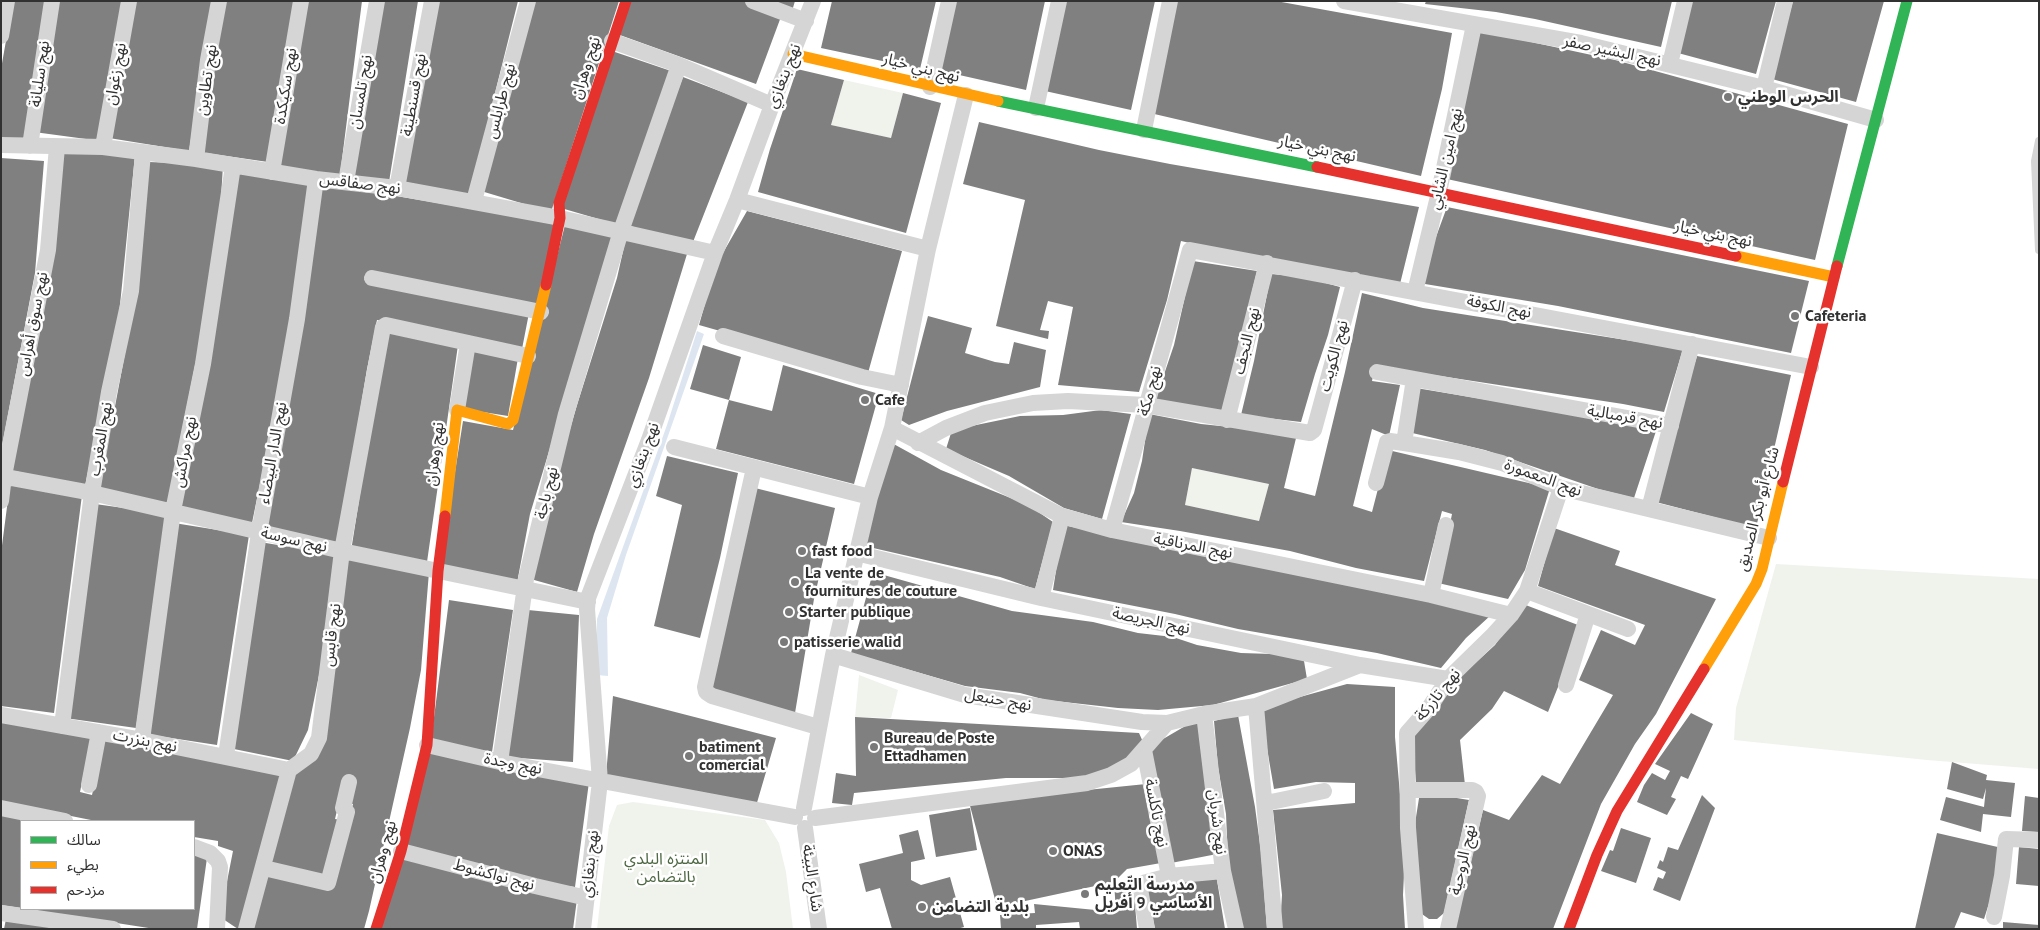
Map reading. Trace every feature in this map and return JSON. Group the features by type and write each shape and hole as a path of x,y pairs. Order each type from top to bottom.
{"street":[{"path":"1,36 7,1"},
{"name":"نهج سليانة","path":"30,146 52,1"},
{"name":"نهج زغوان","path":"103,148 129,1"},
{"name":"نهج تطاوين","path":"196,159 208,60 219,1"},
{"name":"نهج سكيكدة","path":"272,172 301,1"},
{"name":"نهج تلمسان","path":"346,182 377,1"},
{"name":"نهج قسنطينة","path":"397,188 432,1"},
{"name":"نهج طرابلس","path":"474,201 528,1"},
{"name":"نهج وهران","path":"376,929 401,851 427,745 438,571 457,410 508,424 511,423 541,312 560,218 559,203 626,1"},
{"path":"754,1 806,21"},
{"name":"نهج بنغازي","path":"583,929 600,781 588,602 650,440 715,253 738,200 772,105 813,1"},
{"path":"930,87 949,1"},
{"path":"1036,108 1059,1"},
{"path":"1144,130 1170,1"},
{"name":"نهج البشير صفر","path":"1344,1 1581,43 1764,88 1876,120"},
{"path":"1670,64 1685,1"},
{"path":"1764,88 1785,1"},
{"name":"شارع أبو بكر الصديق","path":"1569,929 1610,823 1756,584 1762,569 1811,367 1907,1"},
{"name":"نهج امين الشابي","path":"1415,292 1439,192 1474,25"},
{"path":"612,41 679,65 772,105"},
{"name":"نهج بني خيار","path":"793,54 966,95 1144,130 1834,277"},
{"name":"نهج باجة","path":"500,762 525,588 566,414 621,231 679,65"},
{"name":"شارع البيئة","path":"819,929 805,818 818,727 856,553 870,497 892,428 928,249 966,95"},
{"name":"نهج صفاقس","path":"1,145 103,148 196,159 316,179 397,188 560,218 715,253"},
{"name":"نهج سوق أهراس","path":"1,501 2,476 48,250 56,147"},
{"name":"نهج المغرب","path":"62,726 92,493 109,392 131,291 143,153"},
{"name":"نهج مراكش","path":"142,740 173,512 203,364 233,166"},
{"name":"نهج الدار البيضاء","path":"226,756 259,533 297,319 316,179"},
{"path":"738,200 928,249"},
{"name":"نهج الكوفة","path":"1188,253 1190,250 1194,250 1267,263 1811,367"},
{"name":"نهج مكة","path":"1112,530 1188,253"},
{"name":"نهج النجف","path":"1227,420 1267,263"},
{"path":"372,278 541,312"},
{"name":"نهج الكويت","path":"1227,420 1313,432 1355,280"},
{"name":"نهج قابس","path":"289,770 311,754 319,738 342,551 384,325 468,343"},
{"path":"723,336 862,377 901,385"},
{"path":"457,410 468,343 528,356"},
{"path":"1649,509 1692,344"},
{"name":"نهج قرمبالية","path":"1377,372 1671,426 1414,379 1377,372"},
{"path":"1404,443 1414,379"},
{"path":"918,442 946,428 985,413 1033,403 1068,401 1146,405 1227,420"},
{"name":"نهج المرناقية","path":"892,428 1062,516 1112,530 1431,595 1511,615"},
{"name":"نهج المعمورة","path":"1376,483 1387,442 1390,441 1459,452 1502,463 1561,488 1769,538"},
{"path":"674,447 870,497"},
{"path":"754,468 705,687 706,692 712,696 818,727"},
{"name":"نهج سوسة","path":"2,476 92,493 259,533 588,602"},
{"name":"نهج تازركة","path":"1416,929 1408,828 1407,733 1430,708 1448,678 1492,636 1511,615 1527,591 1561,488"},
{"path":"1041,598 1062,516"},
{"path":"1431,595 1446,525"},
{"name":"نهج الجريصة","path":"856,553 1041,598 1360,665 1448,678"},
{"path":"1527,591 1628,629"},
{"path":"1566,685 1588,614"},
{"name":"نهج حنبعل","path":"833,655 965,695 1142,722 1167,723 1204,714 1256,706 1360,665"},
{"path":"1256,706 1266,803 1275,929"},
{"name":"نهج شربان","path":"1204,714 1224,871 1236,929"},
{"name":"نهج بنزرت","path":"1,715 226,756 289,770"},
{"name":"نهج وجدة","path":"427,745 500,762 805,818 1088,783 1111,775 1131,764 1167,723"},
{"path":"89,785 99,732"},
{"name":"نهج تاكلسة","path":"1144,750 1169,876"},
{"path":"246,929 289,770"},
{"path":"264,868 328,883 347,812 343,808 349,782"},
{"name":"نهج الروحية","path":"1408,790 1472,790 1478,796 1448,929"},
{"path":"1266,803 1324,791"},
{"path":"1,808 60,820"},
{"path":"1994,917 2002,876 2006,839 2039,840"},
{"path":"195,847 206,850 218,861 220,867 217,929"},
{"name":"نهج نواكشوط","path":"401,851 587,898"},
{"path":"1146,929 1140,890 1141,885 1169,876 1224,871"},
{"path":"1,913 113,929"}],"lane":[{"path":"2039,141 2035,161 2039,250"}],"green space":[{"path":"844,80 903,93 891,138 831,125"},
{"path":"1192,468 1269,484 1259,521 1185,505"},
{"path":"1776,564 2039,579 2039,769 1927,760 1734,740 1736,708"},
{"path":"859,675 898,690 891,718 855,717"},
{"name":"المنتزه البلدي بالتضامن","path":"633,802 765,820 779,843 786,872 793,929 597,929 609,826 617,805"}],"shaded area":[{"path":"697,331 704,334 626,555 607,618 608,676 597,675 597,619 667,425"}],"building":[{"path":"13,1 49,1 29,144 1,141 1,69"},
{"path":"53,1 122,1 101,141 34,132"},
{"path":"130,1 213,1 189,151 109,138"},
{"path":"223,1 294,1 268,162 199,152"},
{"path":"302,1 362,1 340,175 275,166"},
{"path":"379,1 418,1 389,182 348,175"},
{"path":"436,1 518,1 469,197 399,183"},
{"path":"533,1 619,1 551,212 481,191"},
{"path":"627,1 744,1 782,14 756,84 617,34"},
{"path":"766,1 795,1 792,11"},
{"path":"832,1 936,1 920,69 821,48"},
{"path":"953,1 1045,1 1026,90 937,70"},
{"path":"1063,1 1155,1 1131,110 1045,91"},
{"path":"1173,1 1276,1 1452,33 1442,89 1421,176 1150,113"},
{"path":"1426,1 1672,1 1661,47 1535,19 1496,12 1425,4"},
{"path":"1691,1 1776,1 1756,74 1678,53"},
{"path":"1793,1 1884,1 1856,102 1772,79"},
{"path":"1480,31 1615,60 1848,124 1815,260 1447,179"},
{"path":"612,51 671,71 619,225 561,208"},
{"path":"797,69 844,80 831,125 891,138 903,93 941,103 906,233 758,192 770,149"},
{"path":"683,77 748,102 691,247 628,225"},
{"path":"979,122 1099,150 1170,164 1419,207 1400,284 1224,251 1181,241 1167,300 1139,392 1058,385 1073,307 1048,301 1040,330 1049,331 1048,339 996,326 1025,200 963,184"},
{"path":"62,149 135,155 118,325 85,486 10,470"},
{"path":"1,158 44,161 35,273 2,446"},
{"path":"149,162 223,165 210,290 167,506 96,488 113,417 132,316"},
{"path":"239,169 311,178 281,380 252,523 177,506"},
{"path":"319,183 556,223 538,309 368,275 364,280 529,313 522,349 377,320 338,543 262,529"},
{"path":"1447,207 1809,281 1791,353 1558,306 1419,283"},
{"path":"747,211 902,251 868,373 699,325 716,265"},
{"path":"565,225 614,237 530,514 517,583 440,568 463,421 513,430"},
{"path":"626,238 687,254 649,378 594,534 577,592 527,578 577,405 617,278"},
{"path":"1193,261 1257,271 1223,411 1155,401 1174,345"},
{"path":"1271,274 1304,277 1340,287 1328,335 1301,422 1241,415"},
{"path":"1362,293 1423,308 1683,349 1664,412 1375,366 1372,381 1400,385 1389,436 1372,429 1353,506 1372,512 1388,450 1550,488 1525,570 1508,599 1438,583 1452,514 1442,511 1424,581 1356,568 1290,551 1121,522 1134,493 1142,461 1149,414 1201,424 1297,434 1284,488 1315,496","holes":["1192,468 1269,484 1259,521 1185,505"]},
{"path":"928,316 972,328 965,353 995,362 1009,364 1014,342 1046,350 1040,387 947,411 909,425 901,420"},
{"path":"386,330 458,345 427,562 351,551"},
{"path":"703,345 741,357 729,400 690,389"},
{"path":"474,351 518,358 508,416 464,409"},
{"path":"1697,356 1791,375 1756,528 1652,501"},
{"path":"783,365 879,394 854,484 716,449 729,400 772,411"},
{"path":"1416,388 1657,428 1634,498 1598,489 1485,450 1408,432"},
{"path":"1101,410 1131,414 1102,519 1064,508 1009,476 946,449 952,430 1020,416 1063,415"},
{"path":"890,442 941,470 1028,505 1053,522 1035,589 1000,577 860,545"},
{"path":"667,456 738,473 720,558 700,638 654,626 682,505 656,496"},
{"path":"10,484 82,495 54,713 1,706 1,553"},
{"path":"755,488 835,508 814,599 795,713 707,688"},
{"path":"95,504 167,514 136,728 65,718"},
{"path":"174,523 249,535 217,745 145,734"},
{"path":"1063,525 1491,615 1466,638 1441,668 1377,653 1238,629 1175,614 1053,590"},
{"path":"1554,528 1620,551 1615,565 1716,599 1656,714 1635,744 1601,804 1553,929 1455,929 1483,810 1509,820 1542,775 1560,784 1613,695 1579,680 1601,630 1635,645 1645,625 1538,586"},
{"path":"260,542 337,555 320,670 308,730 293,761 229,748"},
{"path":"346,555 429,572 421,670 369,911 364,929 250,929 266,870 330,887 353,804 348,803 345,777 335,819 342,820 328,879 268,865 293,772 323,741"},
{"path":"873,572 1012,611 1093,622 1138,633 1173,637 1197,645 1241,653 1303,655 1307,679 1213,705 1158,710 1118,708 1046,700 1020,693 965,686 851,653"},
{"path":"449,600 513,610 492,752 431,741"},
{"path":"1523,604 1578,625 1562,677 1548,712 1504,691 1492,709 1460,740 1465,785 1416,783 1412,730 1460,677 1495,645"},
{"path":"528,610 579,615 573,762 506,757"},
{"path":"1347,684 1395,687 1395,737 1405,852 1403,895 1405,929 1280,929 1282,895 1273,810 1355,803 1355,783 1316,782 1274,789 1260,708"},
{"name":"batiment comercial","path":"613,696 776,738 756,806 606,775"},
{"path":"1691,713 1713,724 1688,779 1681,776 1671,797 1676,799 1667,815 1637,802 1644,785 1652,773 1665,780 1670,771 1655,764"},
{"path":"1238,715 1255,807 1261,852 1267,929 1242,929 1228,860 1226,814 1218,767 1214,721"},
{"path":"855,717 1139,733 1143,742 1136,758 1088,778 1006,778 854,793 852,805 832,803 836,773 856,776"},
{"path":"1199,718 1217,854 1171,863 1146,749"},
{"path":"1,720 91,737 80,792 92,795 105,735 284,773 243,929 238,929 220,917 233,851 218,846 218,841 195,837 195,820 91,820 1,802"},
{"path":"429,751 589,782 575,887 539,882 407,847"},
{"path":"1952,762 1987,775 1986,780 2015,783 2011,817 1983,814 1981,832 1940,820 1946,797 1984,807 1986,788 1983,799 1947,789"},
{"name":"ONAS","path":"1146,784 1161,863 1127,869 1114,882 997,907 969,802"},
{"path":"1420,792 1469,800 1444,913 1437,919 1429,919 1419,912 1413,836"},
{"path":"1702,795 1715,808 1680,901 1653,890 1658,877 1663,879 1666,872 1657,868 1660,860 1663,862 1668,847 1678,850"},
{"path":"2025,796 2039,798 2039,832 2022,831"},
{"path":"970,808 977,850 936,857 929,815"},
{"path":"1,812 39,820 20,820 20,908 1,905"},
{"path":"1621,828 1651,838 1636,883 1601,871 1610,850 1613,851"},
{"name":"بلدية التضامن","path":"918,830 925,859 911,862 911,880 921,885 950,877 964,927 957,929 892,929 880,888 866,892 859,864 903,853 899,835"},
{"path":"1937,833 2002,848 1992,894 1984,919 1961,912 1954,929 1915,929"},
{"path":"2019,847 2039,849 2039,886 2016,884"},
{"path":"195,849 207,858 197,929 155,929 33,910 195,910"},
{"path":"403,855 577,899 573,929 381,929"},
{"path":"1216,874 1225,929 1155,929 1147,889"},
{"path":"1133,880 1137,929 1080,929 1079,922 1036,925 1036,929 1001,929 1000,915 1035,913 1034,904 1116,912 1114,882"},
{"path":"6,919 58,929 4,929"},
{"path":"2003,922 2039,925 2039,929 2003,929"}],"traffic: fast":[{"path":"1837,266 1907,1"},
{"path":"998,101 1317,167"}],"traffic: slow":[{"path":"793,54 998,101"},
{"path":"1736,256 1834,277"},
{"path":"445,516 457,410 508,424 513,420 546,285"},
{"path":"1704,669 1756,584 1762,569 1783,482"}],"traffic: jam":[{"path":"546,285 560,218 559,203 626,1"},
{"path":"1317,167 1736,256"},
{"path":"1783,482 1837,266"},
{"path":"376,929 401,851 427,745 438,571 445,516"},
{"path":"1569,929 1597,855 1617,811 1704,669"}],"place":[{"name":"الحرس الوطني","path":"1728,97"},
{"name":"Cafeteria","path":"1795,316"},
{"name":"Cafe","path":"865,400"},
{"name":"fast food","path":"802,551"},
{"name":"La vente de fournitures de couture","path":"795,582"},
{"name":"Starter publique","path":"789,612"},
{"name":"patisserie walid","path":"784,642"},
{"name":"Bureau de Poste Ettadhamen","path":"874,747"},
{"name":"batiment comercial","path":"689,756"},
{"name":"ONAS","path":"1053,851"},
{"name":"مدرسة التّعليم الأساسي 9 أفريل","path":"1085,894"},
{"name":"بلدية التضامن","path":"922,907"}]}
